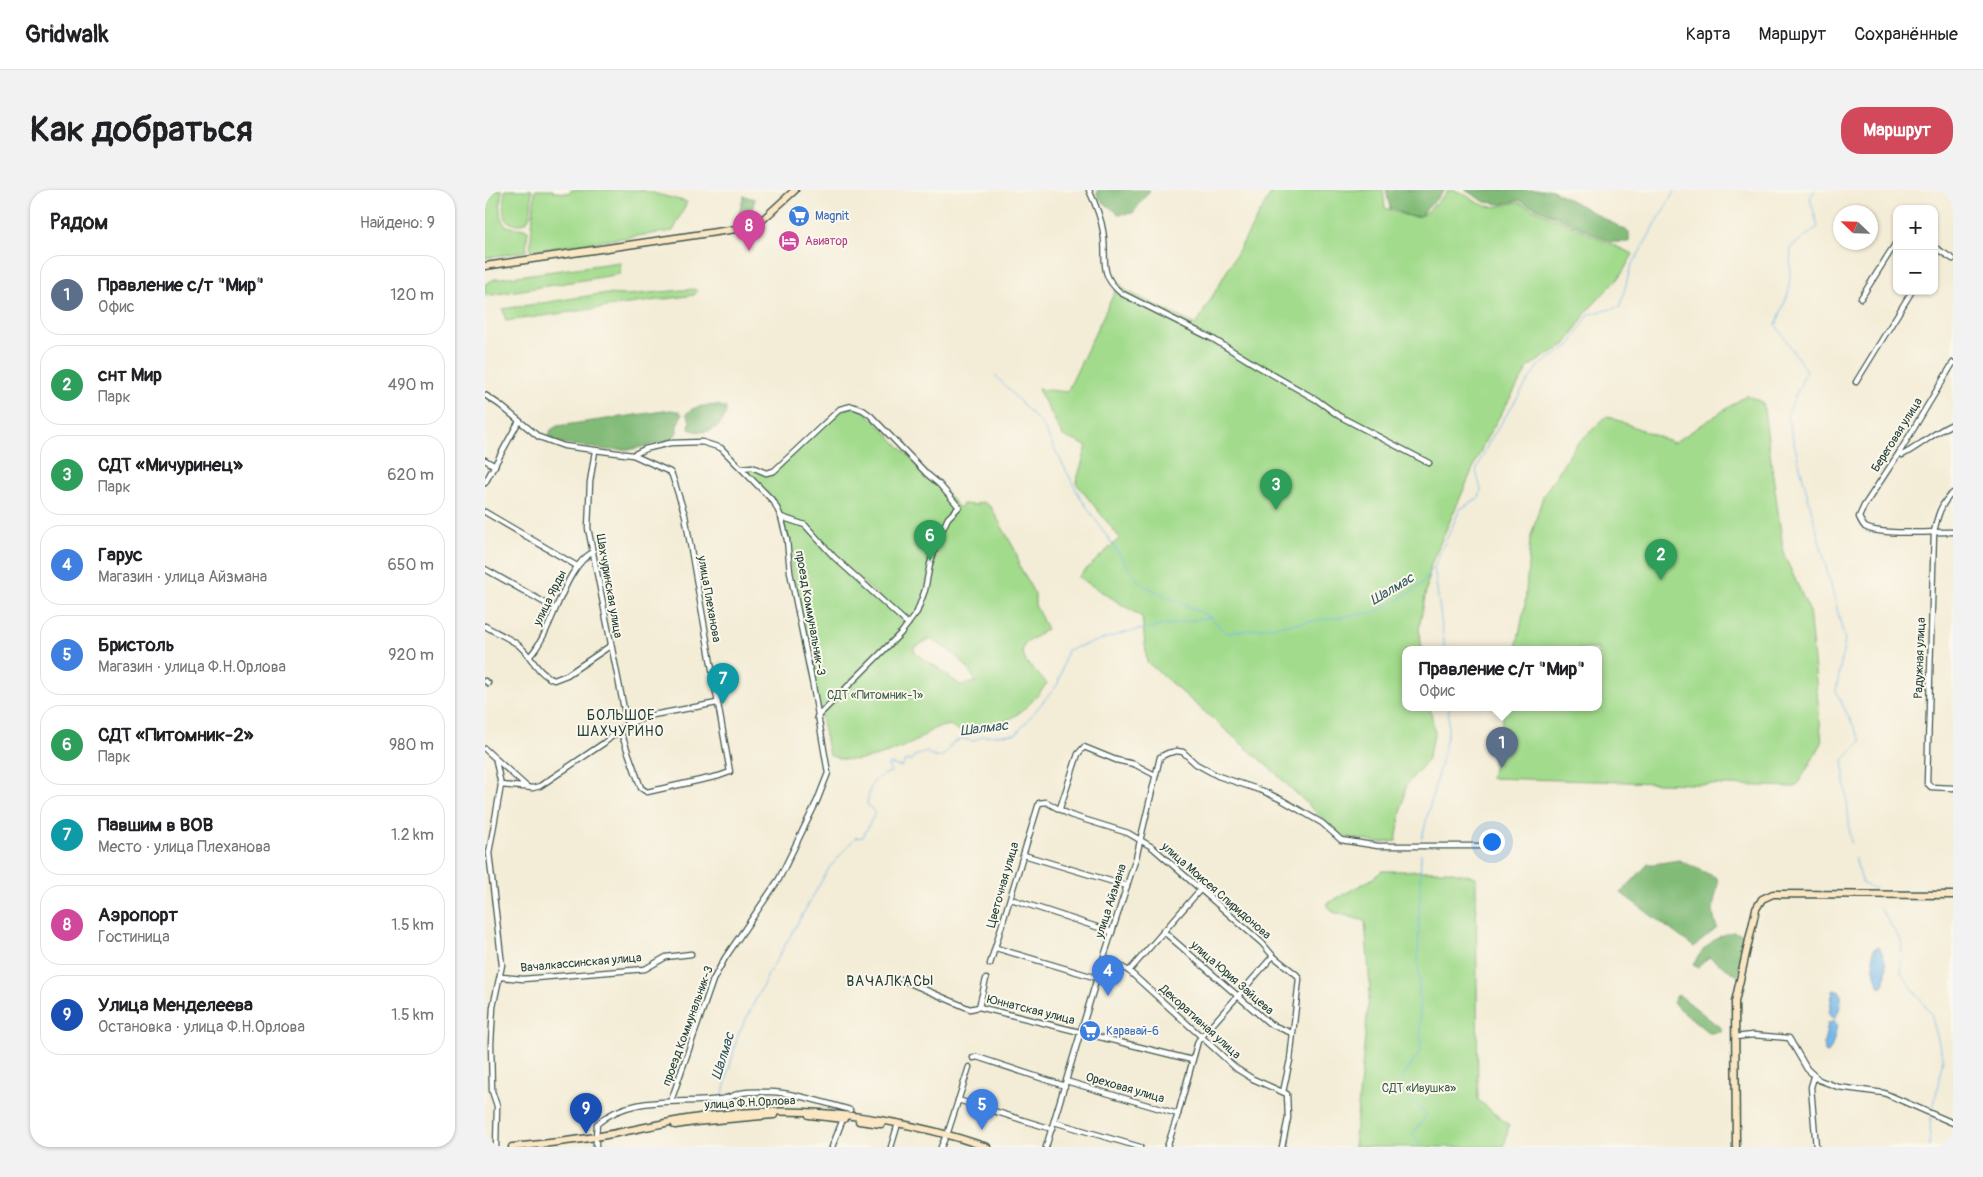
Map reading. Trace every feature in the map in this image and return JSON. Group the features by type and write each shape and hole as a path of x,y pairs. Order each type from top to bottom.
{"street":[{"path":"485,266 750,228 760,222 795,190"},
{"path":"1089,190 1097,205 1103,229 1106,275 1113,286 1121,293 1213,339 1317,400 1339,416 1429,463"},
{"path":"1861,298 1893,247"},
{"path":"1938,249 1953,259"},
{"path":"1856,382 1910,295"},
{"name":"Береговая улица","path":"1934,532 1902,533 1873,530 1866,528 1861,523 1859,517 1953,363"},
{"name":"проезд Коммунальник-3","path":"485,394 528,430 550,443 633,455 645,449 670,443 702,442 721,448 774,502 781,517 787,540 790,572 813,684 817,717 827,767 826,778 817,801 779,879 725,958 713,980 671,1101"},
{"path":"741,468 751,467 766,473 774,471 832,416 846,406 863,410 870,415 939,484 959,507 945,523 930,564 921,604 917,612 908,624 817,717"},
{"path":"485,483 519,421"},
{"path":"1899,453 1902,455 1910,451 1925,439 1953,424"},
{"name":"Шахчуринская улица","path":"595,451 587,519 610,646 627,724"},
{"name":"улица Плеханова","path":"620,730 641,788 647,792 730,772 685,515 678,491 670,472 633,455"},
{"path":"485,460 495,466"},
{"name":"Радужная улица","path":"1953,493 1942,506 1936,520 1934,532 1928,785 1953,788"},
{"path":"485,512 577,566"},
{"path":"781,517 805,525 835,557 908,624"},
{"path":"1934,532 1953,532"},
{"name":"улица Ярды","path":"530,656 538,646 577,566 587,555 593,552"},
{"path":"485,569 555,608"},
{"path":"485,626 517,644 530,656 541,671 555,680 610,646"},
{"path":"501,785 533,788 547,783 627,724 653,715 717,703"},
{"path":"1060,808 1079,754 1084,747 1116,760 1134,764 1155,774"},
{"path":"485,749 527,788"},
{"name":"улица Айзмана","path":"1046,1147 1082,1033 1097,978 1141,842 1160,757 1177,751 1183,752 1196,764 1218,776 1263,791 1289,804 1322,823 1341,840 1379,846 1484,846"},
{"path":"496,761 501,785 489,853 501,951 501,977 493,1007 492,1082 497,1106 496,1147"},
{"name":"улица Моисея Спиридонова","path":"1036,812 1039,803 1042,801 1060,808 1070,815 1128,833 1152,847 1262,943 1273,956 1297,975 1299,979 1292,1033"},
{"name":"Цветочная улица","path":"990,964 1036,812"},
{"path":"1024,855 1127,886"},
{"path":"1129,971 1200,890"},
{"path":"1736,1147 1735,1002 1755,909 1762,899 1767,896 1786,894 1953,895"},
{"path":"1011,899 1112,932"},
{"name":"улица Юрия Зайцева","path":"1163,931 1269,1024 1292,1033"},
{"path":"996,948 1097,978"},
{"name":"Вачалкассинская улица","path":"501,977 523,979 645,969 666,957 691,954"},
{"path":"1167,1147 1178,1114 1195,1046 1201,1036 1273,956"},
{"name":"Декоративная улица","path":"1104,957 1129,971 1243,1073 1285,1093"},
{"name":"Юннатская улица","path":"898,978 970,1009 979,1007 1192,1060"},
{"path":"979,1007 986,979"},
{"path":"485,1007 493,1007"},
{"path":"1282,1147 1288,1118 1285,1093 1292,1033"},
{"path":"1735,1037 1753,1035 1789,1038 1814,1077 1827,1084 1884,1093 1953,1123"},
{"name":"Ореховая улица","path":"973,1058 977,1057 1066,1084 1178,1114"},
{"path":"941,1147 969,1067"},
{"path":"1814,1077 1811,1086 1816,1147"},
{"path":"596,1142 597,1124 616,1112 641,1105 671,1101 722,1099 741,1094 771,1092 803,1097 847,1115 832,1147"},
{"path":"957,1100 1052,1129"},
{"name":"улица Ф.Н.Орлова","path":"847,1115 946,1136 974,1147"},
{"name":"улица Ф.Н.Орлова","path":"550,1147 596,1142 695,1122 731,1118 847,1115 899,1123 987,1147"},
{"path":"1054,1122 1140,1147"},
{"path":"891,1147 897,1127"},
{"name":"улица Ф.Н.Орлова","path":"512,1147 596,1142"}],"green space":[{"path":"485,190 502,190 501,219 507,226 528,230 526,251 485,258"},
{"path":"505,190 532,190 531,212 526,222 520,224 512,223 505,217 503,207"},
{"path":"535,190 553,190 553,192 569,193 571,190 641,190 687,202 673,231 530,251"},
{"path":"1098,190 1150,190 1133,213 1119,214 1103,202 1097,195"},
{"path":"1273,190 1383,190 1385,208 1415,217 1427,212 1449,190 1464,194 1486,206 1518,202 1633,254 1621,275 1587,311 1566,344 1529,366 1485,441 1431,564 1419,629 1422,646 1402,646 1402,711 1431,711 1435,733 1427,761 1406,785 1396,841 1379,843 1341,836 1272,770 1147,662 1142,617 1078,577 1120,538 1076,483 1087,446 1063,436 1038,389 1067,392 1119,283 1125,290 1196,325"},
{"path":"1386,190 1445,190 1420,216 1409,216 1390,208"},
{"path":"1465,190 1552,190 1629,232 1629,242 1611,242 1519,200 1502,204 1485,202"},
{"path":"744,196 755,199 748,224 736,224"},
{"path":"620,262 620,274 485,296 485,284 495,279"},
{"path":"694,289 697,291 694,295 506,321 503,309 601,294 627,295"},
{"path":"1747,395 1763,403 1784,555 1809,610 1822,743 1796,787 1491,778 1504,711 1602,711 1602,646 1517,646 1525,605 1530,539 1543,496 1576,445 1607,416 1674,443"},
{"path":"717,405 726,408 723,420 719,425 714,429 702,432 689,429 690,420 686,414 689,411 700,407"},
{"name":"СДТ «Питомник-1»","path":"851,407 862,410 870,416 927,475 939,484 959,508 963,504 974,505 983,502 991,507 1016,552 1020,567 1035,595 1035,605 1047,629 1025,644 1022,651 1026,662 1047,683 1030,703 1001,724 963,733 950,725 935,728 915,742 871,758 850,760 829,755 791,572 788,540 782,517 804,525 834,558 906,624 907,622 835,556 805,524 781,515 775,501 744,469 751,467 766,474 775,471 833,416","holes":["930,639 962,661 976,682 960,685 917,655 913,648"]},
{"path":"671,410 682,414 677,425 677,432 672,440 633,449 607,450 554,442 549,435 551,430 557,426"},
{"path":"1679,860 1717,878 1713,910 1717,928 1694,947 1621,893 1648,864"},
{"name":"СДТ «Ивушка»","path":"1382,871 1447,871 1476,877 1478,1100 1509,1125 1504,1147 1354,1147 1370,987 1365,921 1333,912 1326,904 1372,879"},
{"path":"1733,932 1747,935 1743,946 1738,976 1709,957 1698,967 1693,965 1709,944"},
{"path":"1678,994 1722,1029 1721,1032 1709,1033 1673,1003"}],"water":[{"path":"1878,947 1885,960 1886,967 1884,984 1881,988 1875,975 1873,963 1873,952"},
{"path":"1833,990 1840,992 1841,998 1835,1018 1829,1014"},
{"path":"1834,1021 1837,1024 1836,1032 1828,1053 1825,1052 1824,1043 1828,1024"}],"waterway":[{"path":"1445,646 1434,567 1460,509 1479,498 1481,490 1476,471 1489,442 1537,367 1570,345 1589,314 1620,307 1630,269 1675,190"},
{"path":"1815,190 1810,198 1818,227 1791,247 1789,291 1776,325 1806,371 1787,416 1845,640 1836,692 1861,741 1843,760 1851,843"},
{"path":"996,376 1042,425 1080,497 1139,583 1210,617"},
{"name":"Шалмас","path":"723,1093 738,1035 768,975 829,868 855,838 863,837 875,813 867,804 869,792 876,780 891,772 889,764 902,767 905,761 912,760 914,756 927,752 935,757 942,756 951,744 961,739 974,741 983,736 1016,734 1058,684 1067,650 1127,632 1211,617 1226,633 1377,612 1419,587 1434,567"},
{"path":"1422,838 1448,733 1449,711"},
{"path":"1421,854 1418,956 1421,1050 1401,1081 1407,1096 1427,1115 1413,1134 1422,1147"},
{"path":"1855,858 1863,884 1876,889"},
{"path":"1880,908 1902,943 1901,973 1931,1014 1943,1058 1933,1111"},
{"path":"1929,1147 1931,1117"}],"place":[{"name":"Magnit","path":"799,216"},
{"name":"Авиатор","path":"789,241"},
{"name":"Аэропорт","path":"749,251"},
{"name":"СДТ «Мичуринец»","path":"1276,510"},
{"name":"СДТ «Питомник-2»","path":"930,561"},
{"name":"снт Мир","path":"1661,580"},
{"name":"Павшим в ВОВ","path":"723,704"},
{"name":"Правление с/т \"Мир\"","path":"1502,768"},
{"name":"Гарус","path":"1108,996"},
{"name":"Каравай-6","path":"1090,1031"},
{"name":"Бристоль","path":"982,1130"},
{"name":"Улица Менделеева","path":"586,1134"}],"district":[{"name":"БОЛЬШОЕ ШАХЧУРИНО","path":"621,724"},
{"name":"ВАЧАЛКАСЫ","path":"890,981"}]}
